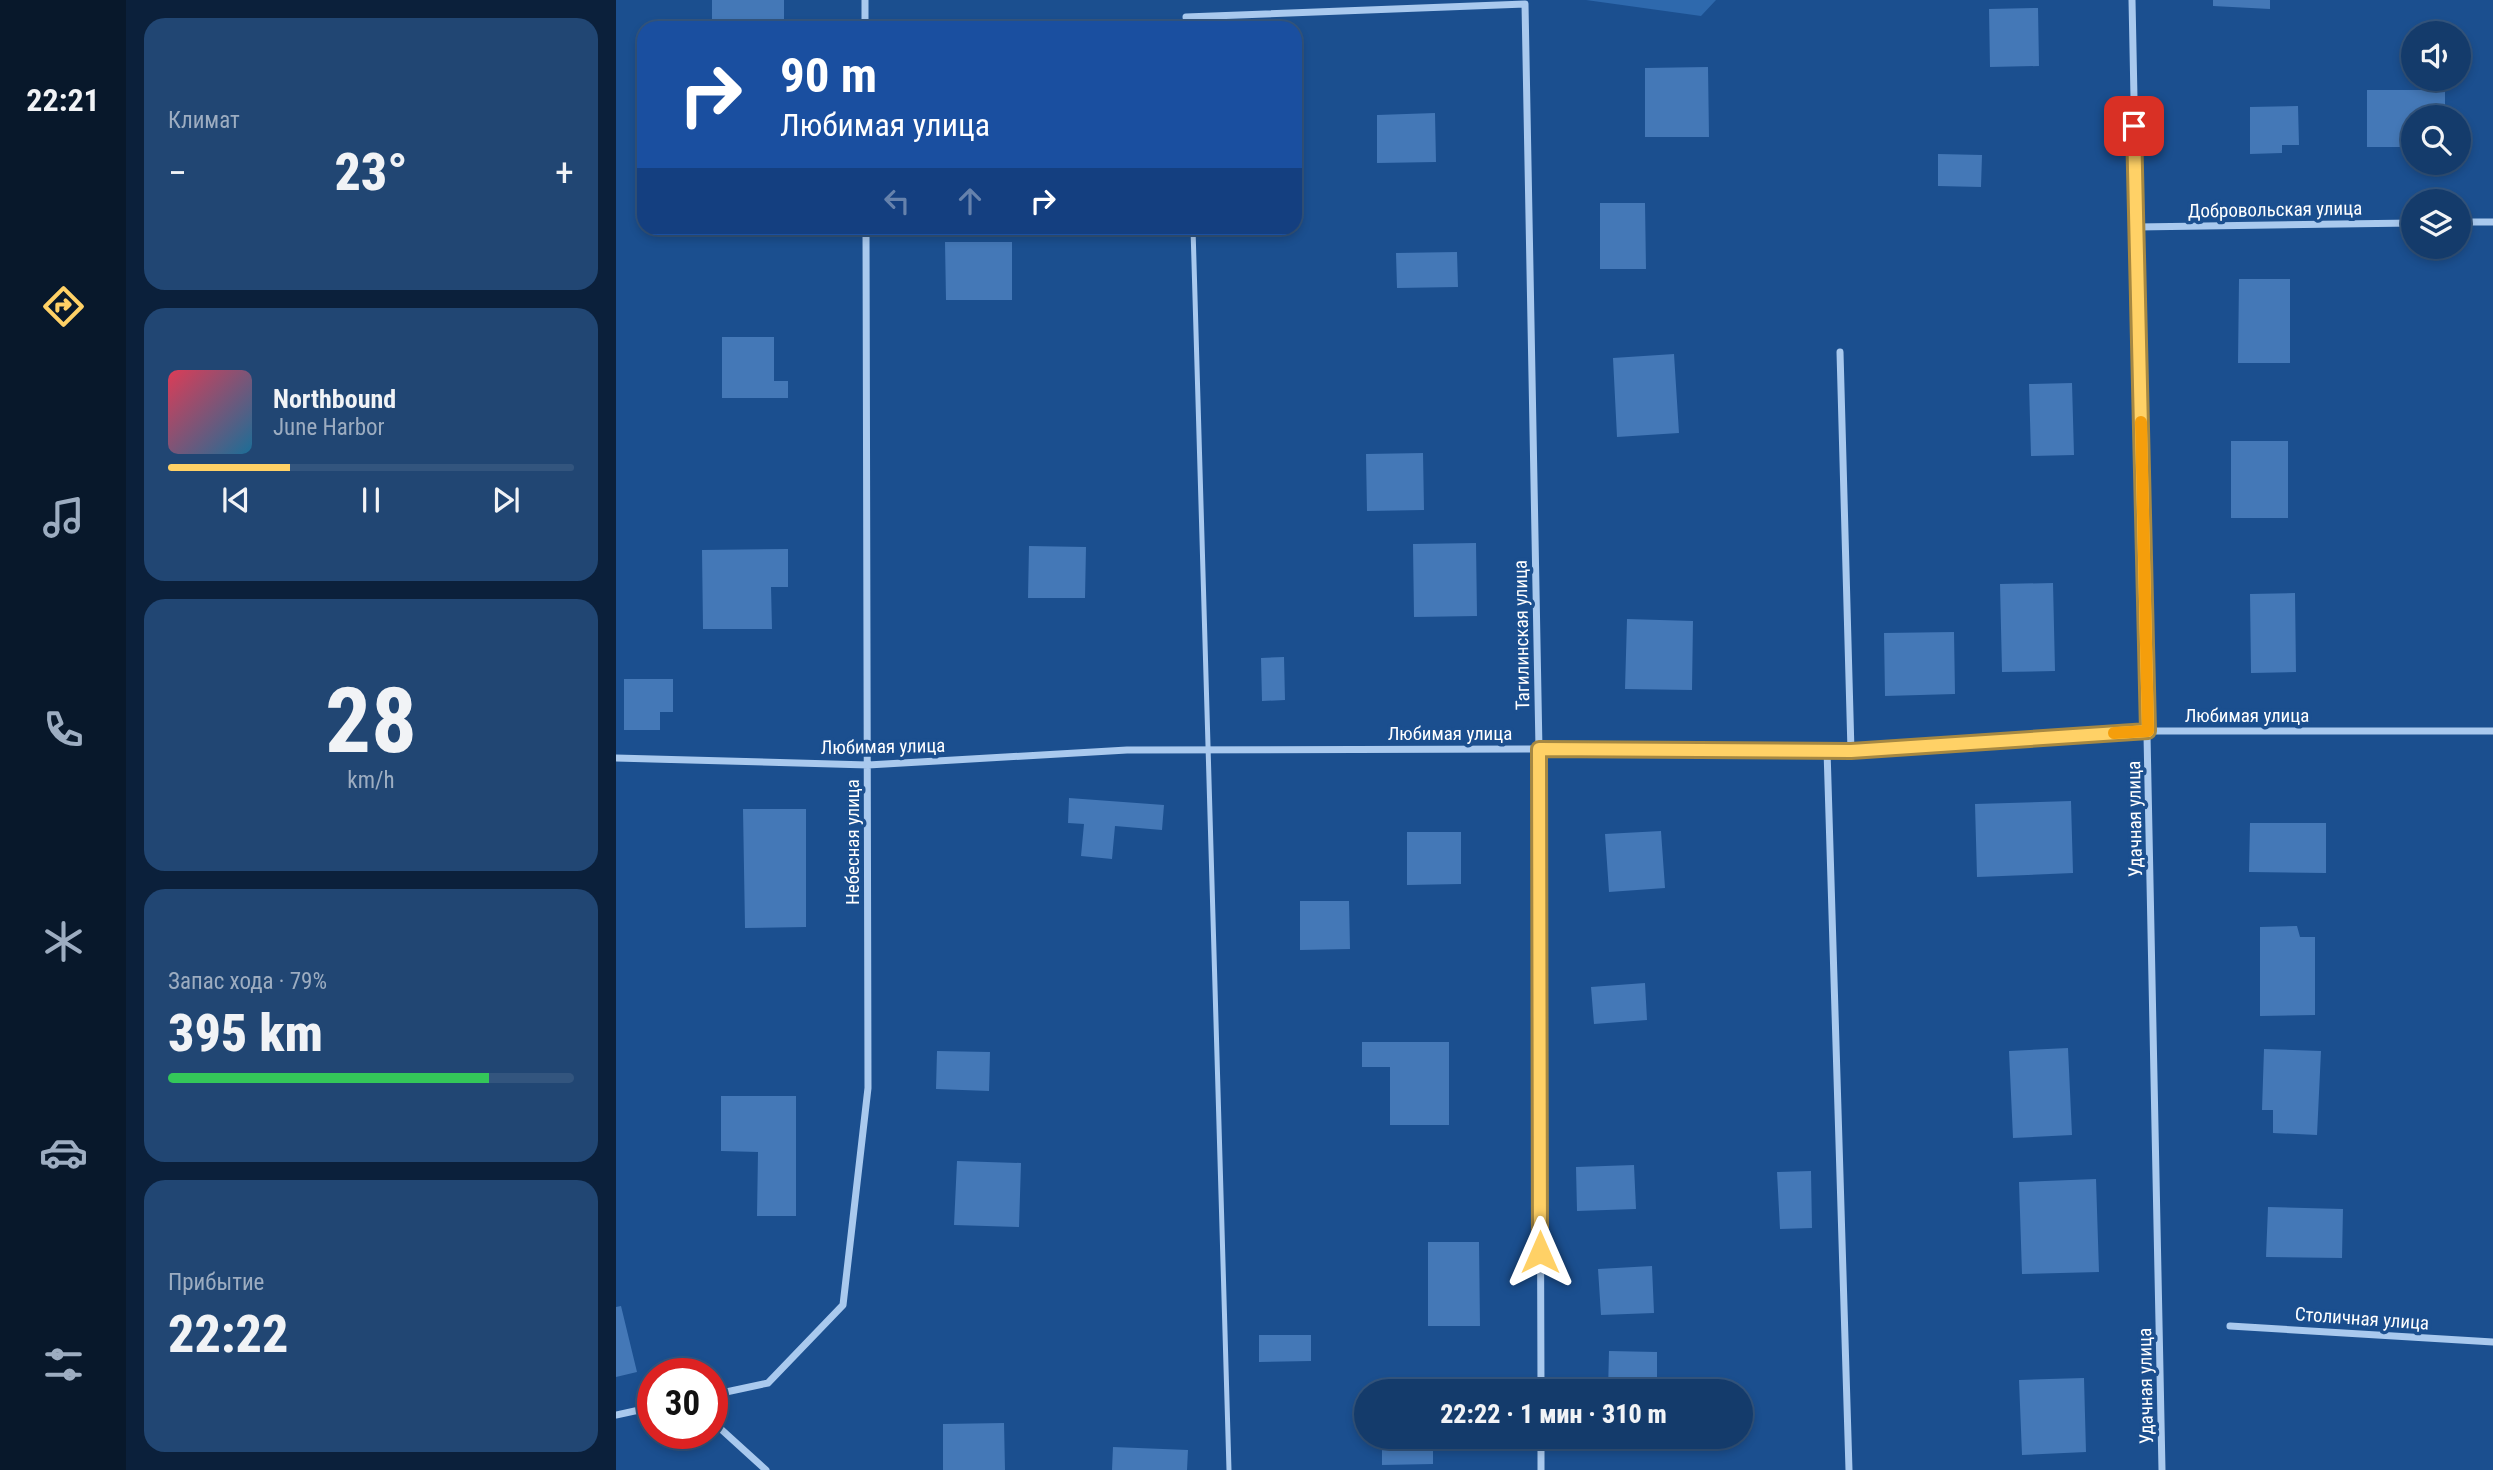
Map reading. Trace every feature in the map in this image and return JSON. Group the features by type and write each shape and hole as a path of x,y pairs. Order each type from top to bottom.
{"street":[{"path":"865,0 865,21"},
{"name":"Удачная улица","path":"2132,0 2162,1470"},
{"name":"Тагилинская улица","path":"1186,17 1525,4 1539,749 1541,1379"},
{"path":"2471,222 2493,222"},
{"name":"Добровольская улица","path":"2137,227 2401,223"},
{"name":"Небесная улица","path":"728,1392 768,1383 843,1305 868,1088 866,235"},
{"path":"1840,352 1851,751"},
{"name":"Любимая улица","path":"616,758 868,765 1127,750 1851,751 2148,731 2493,731"},
{"path":"1828,750 1849,1470"},
{"name":"Столичная улица","path":"2230,1326 2493,1342"},
{"path":"616,1415 637,1410"},
{"path":"728,1436 766,1470"},
{"path":"1541,1449 1541,1470"}],"lane":[{"path":"1192,235 1229,1470"}],"shaded area":[{"path":"1586,0 1716,0 1701,16"}],"building":[{"path":"712,0 784,0 784,21 712,21"},
{"path":"2213,0 2270,0 2270,9 2213,6"},
{"path":"2038,8 2039,66 1990,67 1989,9"},
{"path":"1708,67 1709,137 1645,137 1645,68"},
{"path":"2367,90 2445,91 2445,105 2401,105 2401,147 2367,147"},
{"path":"2298,106 2299,145 2282,145 2282,153 2250,154 2250,107"},
{"path":"1435,113 1436,162 1377,163 1377,115"},
{"path":"1938,154 1982,155 1981,187 1938,186"},
{"path":"1600,203 1645,203 1646,269 1600,269"},
{"path":"945,242 1012,242 1012,300 946,300"},
{"path":"1457,252 1458,287 1397,288 1396,253"},
{"path":"2239,279 2290,279 2290,363 2238,363"},
{"path":"722,337 774,337 774,381 788,381 788,398 722,398"},
{"path":"1674,354 1679,433 1617,437 1613,358"},
{"path":"2072,383 2074,455 2031,456 2029,384"},
{"path":"2231,441 2288,441 2288,518 2231,518"},
{"path":"1423,453 1424,510 1367,511 1366,454"},
{"path":"1476,543 1477,616 1414,617 1413,544"},
{"path":"1029,546 1086,547 1085,598 1028,598"},
{"path":"788,549 788,587 771,587 772,629 703,629 702,550"},
{"path":"2053,583 2055,671 2002,672 2000,584"},
{"path":"2295,593 2296,672 2251,673 2250,594"},
{"path":"1627,619 1693,621 1692,690 1625,689"},
{"path":"1954,632 1955,694 1885,696 1884,633"},
{"path":"1284,657 1285,700 1262,701 1261,658"},
{"path":"624,679 673,679 673,712 660,712 660,730 624,730"},
{"path":"1069,798 1164,805 1162,830 1115,826 1112,859 1081,856 1084,824 1068,823"},
{"path":"2071,801 2073,873 1977,877 1975,804"},
{"path":"743,809 806,809 806,927 745,928"},
{"path":"2250,823 2326,823 2326,873 2249,872"},
{"path":"1661,831 1665,888 1609,892 1605,834"},
{"path":"1407,832 1461,832 1461,884 1407,885"},
{"path":"1300,901 1349,901 1350,949 1300,950"},
{"path":"2297,926 2300,937 2315,937 2315,1015 2260,1016 2260,927"},
{"path":"1645,983 1647,1020 1594,1024 1591,987"},
{"path":"1362,1042 1449,1042 1449,1125 1390,1125 1390,1067 1362,1067"},
{"path":"2068,1048 2072,1135 2013,1138 2009,1051"},
{"path":"2264,1049 2321,1051 2317,1135 2273,1133 2273,1110 2262,1110"},
{"path":"937,1051 990,1052 989,1091 936,1089"},
{"path":"721,1096 796,1096 796,1216 757,1216 758,1152 721,1151"},
{"path":"957,1161 1021,1163 1019,1227 954,1225"},
{"path":"1634,1165 1636,1209 1577,1211 1576,1167"},
{"path":"1811,1171 1812,1228 1780,1229 1777,1172"},
{"path":"2096,1179 2099,1272 2022,1274 2019,1182"},
{"path":"2268,1207 2343,1209 2342,1258 2266,1257"},
{"path":"1428,1242 1479,1242 1480,1326 1428,1326"},
{"path":"1652,1266 1654,1313 1601,1315 1598,1269"},
{"path":"621,1306 637,1372 616,1377 616,1307"},
{"path":"1259,1335 1311,1335 1311,1361 1259,1362"},
{"path":"1609,1351 1657,1352 1657,1379 1608,1379"},
{"path":"2084,1378 2086,1452 2022,1455 2019,1380"},
{"path":"1004,1423 1005,1470 943,1470 943,1424"},
{"path":"1113,1447 1188,1450 1187,1470 1112,1470"},
{"path":"1382,1449 1433,1449 1433,1464 1382,1465"}],"slow traffic":[{"path":"2114,733 2148,731 2141,422"}],"route":[{"path":"1540,1252 1539,749 1851,751 2148,731 2134,126"}]}
